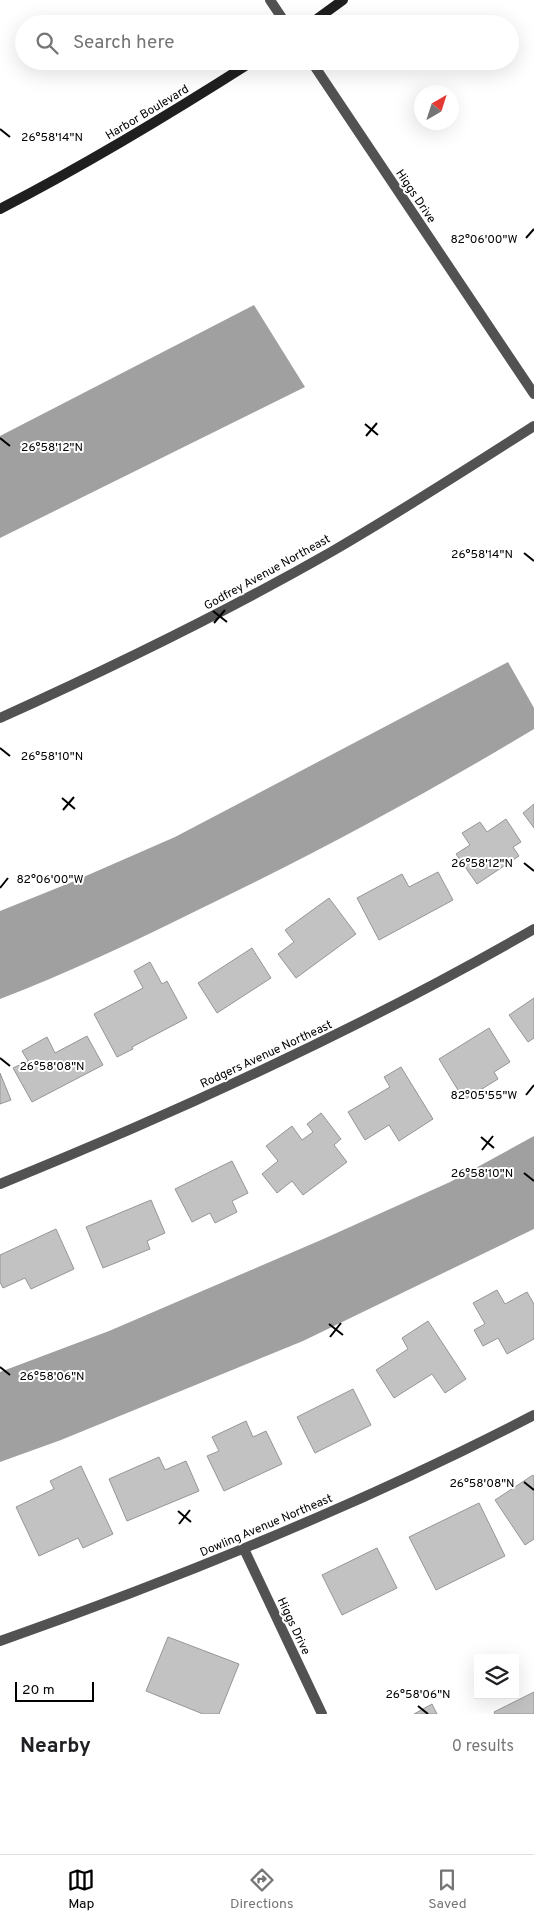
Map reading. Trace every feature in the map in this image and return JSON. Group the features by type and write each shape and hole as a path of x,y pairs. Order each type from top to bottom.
{"street":[{"path":"270,0 280,15"},
{"path":"322,15 343,0"},
{"name":"Harbor Boulevard","path":"0,209 62,177 158,121 238,70"},
{"name":"Higgs Drive","path":"317,70 534,394"},
{"name":"Godfrey Avenue Northeast","path":"0,718 106,671 332,552 441,486 534,426"},
{"name":"Rodgers Avenue Northeast","path":"0,1184 97,1145 228,1087 356,1025 483,959 534,929"},
{"name":"Dowling Avenue Northeast","path":"0,1641 98,1606 244,1549 368,1495 534,1415"},
{"name":"Higgs Drive","path":"244,1549 322,1714"}],"shaded area":[{"path":"254,305 305,387 0,538 0,436"},
{"path":"508,662 534,708 534,729 411,800 285,867 126,945 0,999 0,911 175,837"},
{"path":"534,1136 534,1229 303,1341 61,1440 0,1462 0,1372 109,1331 321,1240 450,1182"}],"building":[{"path":"534,804 534,828 523,813"},
{"path":"506,819 521,842 513,847 519,856 477,884 456,854 470,845 462,833 480,822 487,832"},
{"path":"438,872 453,900 379,940 357,898 402,874 409,887"},
{"path":"329,898 356,934 296,978 278,954 294,942 285,930"},
{"path":"252,948 271,978 217,1013 198,983"},
{"path":"150,962 162,984 167,981 187,1018 117,1057 94,1014 143,988 134,971"},
{"path":"534,998 534,1038 528,1042 509,1015"},
{"path":"489,1028 510,1062 494,1072 498,1079 464,1100 439,1059"},
{"path":"87,1036 103,1065 32,1102 13,1068 28,1061 22,1051 47,1037 55,1053"},
{"path":"401,1067 433,1119 399,1141 389,1125 365,1140 348,1112 390,1087 384,1077"},
{"path":"0,1073 11,1100 0,1104"},
{"path":"321,1113 341,1139 334,1145 347,1162 303,1195 292,1181 277,1193 262,1174 278,1161 266,1146 292,1126 302,1140 313,1132 307,1124"},
{"path":"232,1161 248,1193 232,1201 237,1212 215,1223 210,1213 192,1222 175,1189"},
{"path":"151,1200 165,1233 147,1241 150,1249 103,1268 86,1227"},
{"path":"56,1229 74,1269 31,1289 25,1278 3,1288 0,1282 0,1255"},
{"path":"497,1290 505,1304 527,1292 534,1304 534,1339 507,1354 498,1338 483,1346 474,1330 485,1324 473,1303"},
{"path":"428,1321 466,1379 445,1393 432,1374 394,1398 376,1370 408,1349 402,1338"},
{"path":"353,1389 371,1425 315,1453 297,1417"},
{"path":"246,1421 253,1437 266,1431 282,1464 224,1491 207,1456 219,1451 212,1437"},
{"path":"159,1457 165,1470 186,1461 199,1491 127,1521 109,1479"},
{"path":"81,1466 113,1534 83,1548 78,1538 39,1556 16,1507 54,1489 50,1481"},
{"path":"533,1475 534,1539 525,1545 495,1500"},
{"path":"479,1503 505,1556 436,1590 409,1537"},
{"path":"377,1548 397,1588 342,1615 322,1575"},
{"path":"168,1637 239,1664 219,1714 203,1714 146,1691"},
{"path":"534,1692 534,1714 495,1714 494,1712"},
{"path":"432,1704 437,1714 414,1714"}]}
